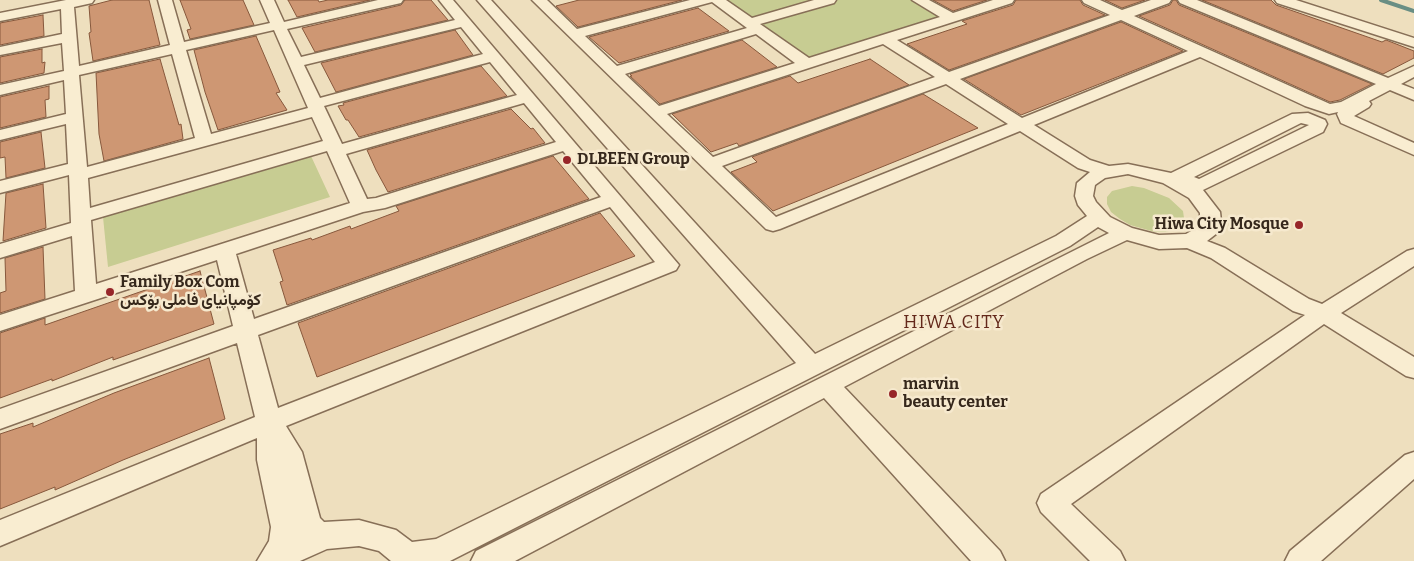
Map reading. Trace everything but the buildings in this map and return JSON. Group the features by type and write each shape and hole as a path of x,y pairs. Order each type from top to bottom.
{"street":[{"path":"0,17 87,0"},
{"path":"165,0 204,141"},
{"path":"267,0 361,206"},
{"path":"0,90 178,48 396,0"},
{"path":"0,533 269,422 669,265 446,0"},
{"path":"484,0 819,375 990,561"},
{"path":"575,34 706,0"},
{"path":"719,0 807,64"},
{"path":"614,72 829,0"},
{"path":"919,0 952,18"},
{"path":"656,112 1008,0"},
{"path":"1089,0 1311,103 1329,109 1346,106 1414,78"},
{"path":"710,164 1164,0"},
{"path":"1185,0 1414,95"},
{"path":"1282,0 1414,43"},
{"path":"545,1 575,34 773,225 1202,51"},
{"path":"67,4 86,295"},
{"path":"295,62 464,22"},
{"path":"0,51 69,36"},
{"path":"879,41 1016,127 1084,164 1106,171 1135,170 1177,177 1198,190 1210,212 1211,221 1209,228 1202,236 1189,241 1159,242 1125,233 1099,217 1088,205 1084,196 1086,183 1092,177 1106,171"},
{"path":"0,187 78,171 204,141 493,56"},
{"path":"1414,71 1393,86 1345,114 1347,119 1414,150"},
{"path":"0,251 81,222 334,148 527,97"},
{"path":"0,135 74,117"},
{"path":"1177,177 1298,118 1308,118 1319,124 1317,128 1198,190"},
{"path":"1016,127 1086,183"},
{"path":"0,324 225,249 361,206 378,204 567,144"},
{"path":"0,419 614,199"},
{"path":"486,561 1070,237 1099,217"},
{"path":"1209,228 1228,247 1310,298 1324,313"},
{"path":"274,561 297,547 327,536 358,533 386,539 408,558 439,552 1125,233"},
{"path":"1189,241 1218,253 1301,305 1324,313 1414,369"},
{"path":"225,249 269,422 270,460 286,527 283,545 274,561"},
{"path":"1110,561 1051,504 1324,313 1414,256"},
{"path":"269,422 289,452 308,525 316,533 327,536"},
{"path":"1300,561 1414,463"}],"green space":[{"path":"820,0 751,20 725,1"},
{"path":"838,0 914,0 944,17 809,60 756,24"},
{"path":"311,156 330,197 108,267 103,217"},
{"path":"1132,186 1144,188 1169,198 1183,211 1184,218 1182,224 1176,229 1166,232 1155,232 1130,225 1120,219 1111,212 1107,204 1107,197 1112,191"}],"waterway":[{"path":"1381,0 1414,11"}],"place":[{"name":"DLBEEN Group","path":"567,160"},
{"name":"Hiwa City Mosque","path":"1299,225"},
{"name":"Family Box Com کۆمپانیای فاملی بۆکس","path":"110,292"},
{"name":"marvin beauty center","path":"893,394"}],"district":[{"name":"HIWA CITY","path":"954,323"}]}
